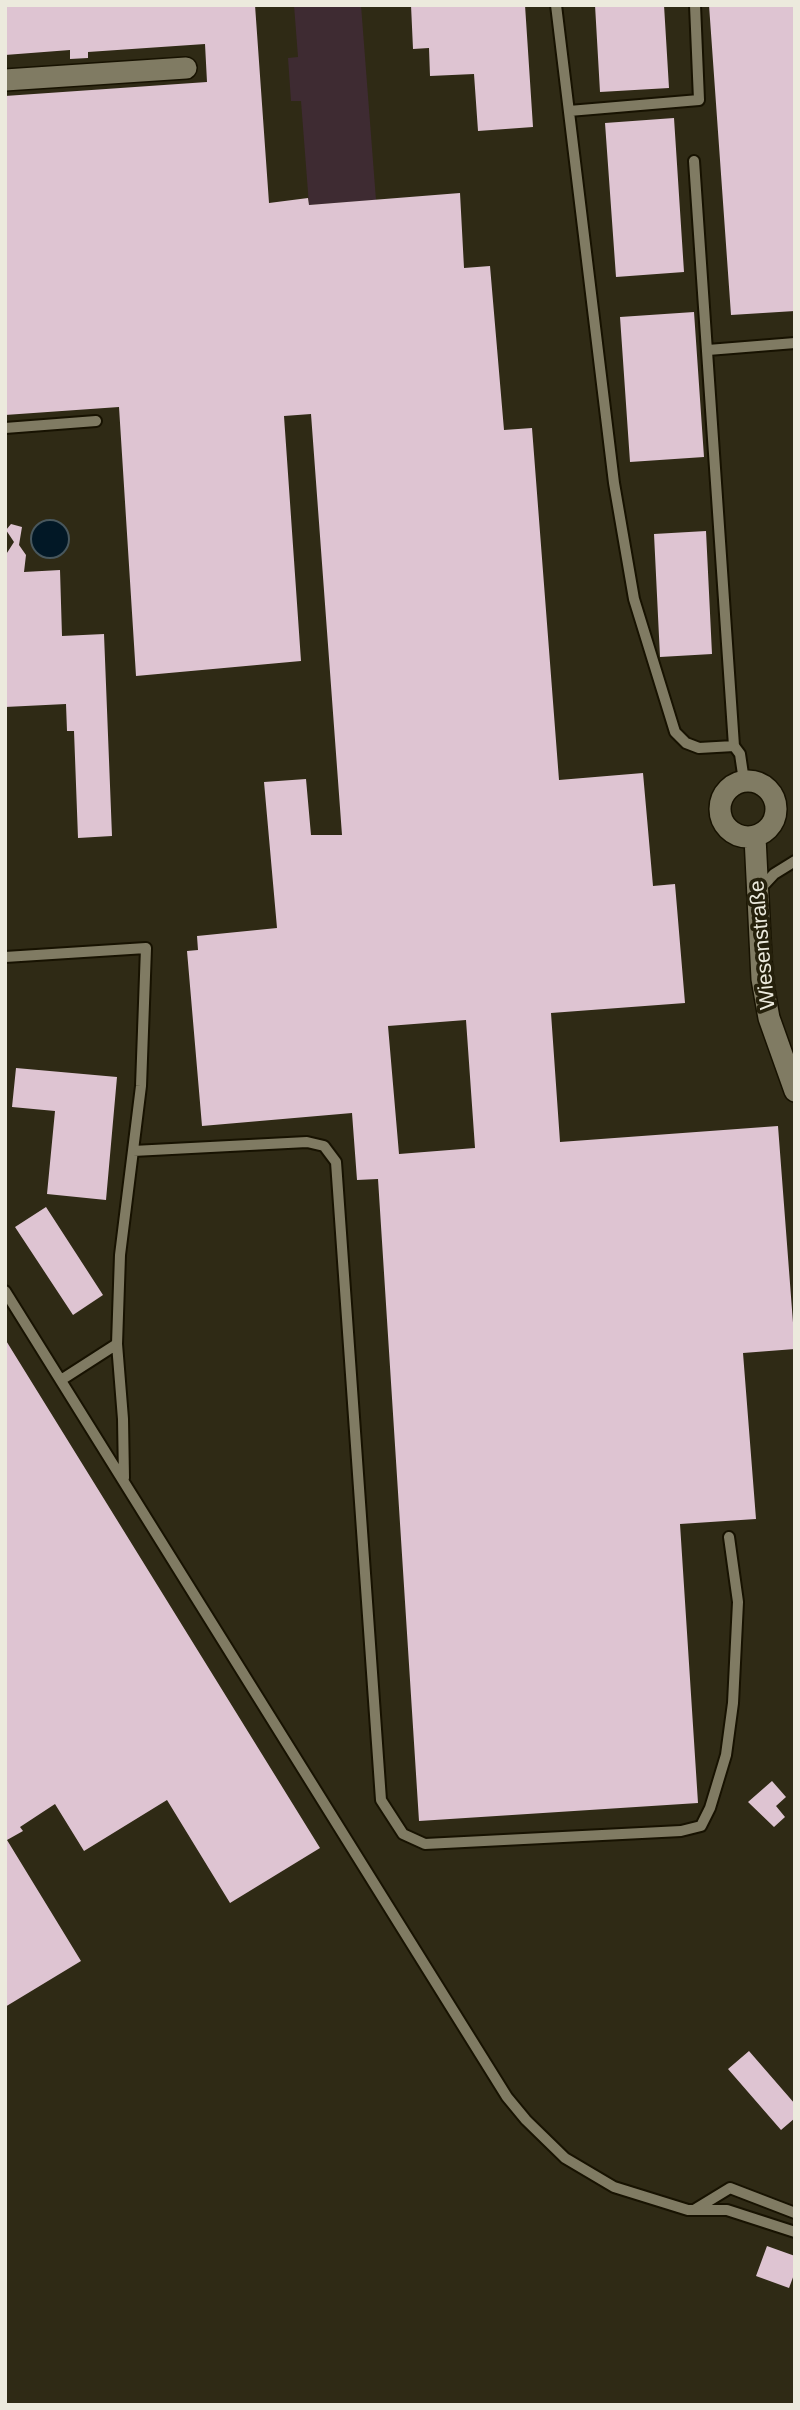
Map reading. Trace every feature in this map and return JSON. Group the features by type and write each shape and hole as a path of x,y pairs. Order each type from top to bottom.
{"street":[{"path":"5,80 186,68"},
{"path":"744,781 763,785 785,803 770,828 755,837 739,836 730,831 720,816 723,796 729,788 744,781"},
{"name":"Wiesenstraße","path":"755,837 762,979 769,1018 795,1091"}],"lane":[{"path":"556,5 614,483 634,599 675,732 686,743 699,748 734,746"},
{"path":"569,111 699,100 695,5"},
{"path":"694,161 734,746 740,754 744,781"},
{"path":"708,350 795,343"},
{"path":"5,428 96,421"},
{"path":"758,891 774,874 795,861"},
{"path":"5,957 146,948 141,1086 120,1255 117,1344 124,1478"},
{"path":"133,1150 307,1142 324,1146 336,1162 382,1800 403,1834 425,1844 681,1831 701,1826 710,1808 726,1755 733,1703 738,1614 729,1537"},
{"path":"5,1291 507,2096 542,2137 593,2177 631,2193 694,2210 727,2210 795,2232"},
{"path":"61,1380 117,1344"},
{"path":"694,2210 730,2188 795,2213"}],"shaded area":[{"path":"294,5 361,5 376,200 309,205 301,101 291,101 288,58 298,57"}],"water":[{"path":"50,520 64,525 69,539 64,553 50,558 36,553 31,539 36,525"}],"building":[{"path":"5,5 255,5 269,203 308,198 309,205 460,193 464,268 490,266 504,430 532,428 559,780 643,773 653,886 675,884 685,1003 551,1013 560,1142 778,1126 795,1349 743,1353 756,1519 680,1524 698,1803 419,1821 378,1179 357,1180 352,1113 202,1126 187,951 198,950 197,936 277,928 264,782 306,779 311,835 342,835 311,414 284,416 301,661 136,676 119,407 5,415 5,96 207,82 205,44 88,52 88,58 70,59 70,50 5,55","holes":["466,1020 475,1148 399,1154 388,1026"]},
{"path":"411,5 525,5 533,127 478,131 474,74 430,76 429,48 413,49"},
{"path":"595,5 664,5 669,88 600,92"},
{"path":"709,5 795,5 795,311 731,315"},
{"path":"674,118 684,272 616,277 605,123"},
{"path":"694,312 704,457 630,462 620,317"},
{"path":"11,524 22,527 19,545 26,555 24,572 60,570 62,636 104,634 112,836 78,838 74,731 67,731 66,704 5,707 5,556 14,542 6,530"},
{"path":"706,531 712,654 660,657 654,534"},
{"path":"16,1068 117,1077 106,1200 47,1194 55,1111 12,1107"},
{"path":"46,1207 103,1295 73,1315 15,1227"},
{"path":"5,1339 320,1848 230,1903 167,1800 84,1851 55,1804 20,1827 23,1831 7,1840 81,1961 5,2007"},
{"path":"772,1781 786,1797 776,1806 785,1817 774,1827 748,1802"},
{"path":"749,2051 795,2104 795,2118 781,2130 728,2069"},
{"path":"767,2246 795,2256 795,2272 789,2288 756,2276"}]}
